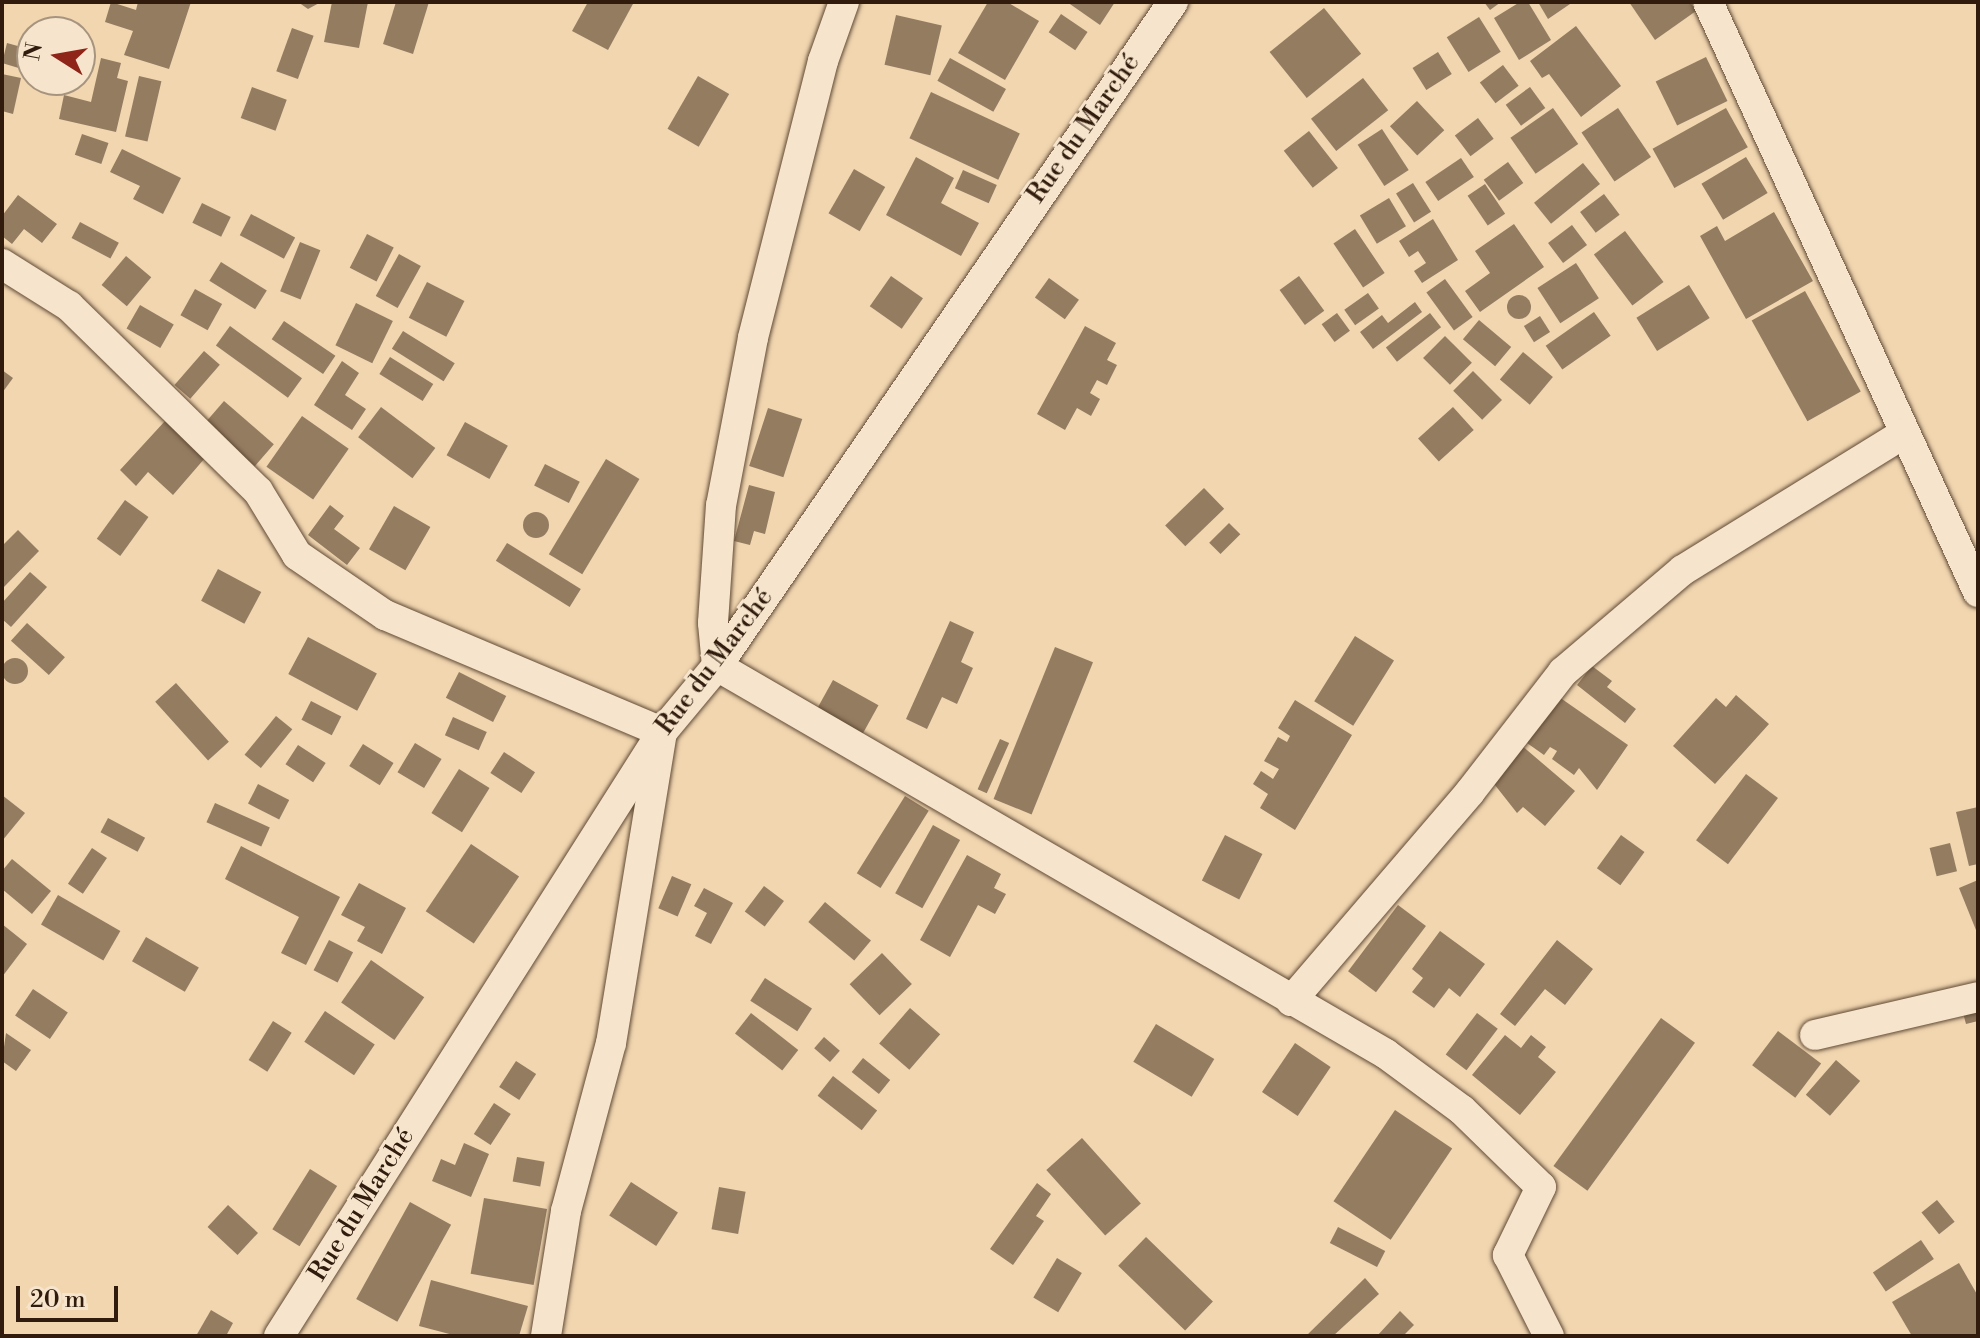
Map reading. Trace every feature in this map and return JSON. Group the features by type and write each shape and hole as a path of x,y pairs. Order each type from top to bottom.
{"street":[{"path":"844,2 823,61 753,338 724,490 713,623 717,666 871,759 1046,853 1291,1001 1386,1054 1462,1110 1541,1187 1508,1255 1549,1336"},
{"name":"Rue du Marché","path":"279,1336 662,732 717,666 1173,2"},
{"path":"1708,2 1903,434 1978,592"},
{"path":"2,264 69,306 258,491 297,555 385,615 662,732 611,1043 566,1211 546,1336"},
{"path":"1291,1001 1470,792 1563,672 1683,570 1903,434"},
{"path":"1815,1035 1978,997"}],"building":[{"path":"111,2 136,10 138,2 191,2 169,69 124,55 133,31 105,22"},
{"path":"298,2 321,2 308,9"},
{"path":"332,2 368,2 359,48 324,42"},
{"path":"396,2 429,2 413,54 383,44"},
{"path":"588,2 634,2 608,50 572,31"},
{"path":"988,2 1007,2 1039,21 1005,80 958,53"},
{"path":"1067,2 1115,2 1100,25"},
{"path":"1484,2 1501,2 1490,10"},
{"path":"1520,2 1528,2 1551,40 1519,60 1494,18"},
{"path":"1538,2 1573,2 1548,19"},
{"path":"1629,2 1690,2 1696,11 1655,40"},
{"path":"1324,8 1361,54 1307,98 1270,52"},
{"path":"1061,14 1088,32 1075,50 1049,32"},
{"path":"896,15 942,26 930,75 885,65"},
{"path":"1479,17 1501,52 1469,72 1447,37"},
{"path":"1576,26 1621,86 1581,117 1549,74 1542,78 1530,61"},
{"path":"292,28 314,36 298,79 276,71"},
{"path":"7,43 16,46 16,67 2,63"},
{"path":"1438,52 1452,74 1426,90 1413,68"},
{"path":"1706,57 1727,101 1677,126 1656,82"},
{"path":"101,58 121,63 117,78 128,81 116,132 59,119 64,96 91,102 92,96 96,96"},
{"path":"950,58 1006,89 993,112 937,81"},
{"path":"1503,65 1519,86 1495,103 1480,82"},
{"path":"2,74 16,77 17,96 13,114 2,111"},
{"path":"139,76 161,81 147,142 125,136"},
{"path":"698,76 729,94 699,147 668,129"},
{"path":"1363,78 1388,110 1336,151 1311,119"},
{"path":"252,87 287,100 275,131 241,118"},
{"path":"1530,87 1545,108 1521,126 1506,105"},
{"path":"931,92 1020,133 998,180 909,138"},
{"path":"1417,101 1444,130 1417,155 1390,126"},
{"path":"1553,108 1578,144 1536,174 1510,138"},
{"path":"1618,108 1651,157 1615,182 1582,133"},
{"path":"1726,108 1748,147 1674,188 1653,149"},
{"path":"1478,118 1494,139 1470,156 1455,135"},
{"path":"1382,129 1409,170 1384,186 1358,145"},
{"path":"1309,131 1338,168 1313,188 1284,151"},
{"path":"82,134 108,143 101,164 75,155"},
{"path":"122,149 181,178 163,214 133,199 140,186 110,172"},
{"path":"916,157 954,178 941,203 979,223 961,256 886,215"},
{"path":"1746,157 1768,193 1723,220 1701,184"},
{"path":"1461,158 1474,177 1438,201 1425,182"},
{"path":"1508,162 1523,183 1499,201 1484,180"},
{"path":"1583,163 1600,184 1551,224 1534,203"},
{"path":"854,169 885,187 860,231 828,213"},
{"path":"963,170 997,185 989,203 955,188"},
{"path":"1413,183 1431,212 1414,222 1396,194"},
{"path":"1485,184 1505,214 1488,226 1468,196"},
{"path":"1604,194 1620,215 1596,233 1580,212"},
{"path":"18,195 57,224 42,243 24,229 12,244 2,236 2,216"},
{"path":"1389,198 1406,226 1377,244 1360,216"},
{"path":"202,203 231,217 221,237 192,223"},
{"path":"1774,212 1813,281 1746,319 1700,236 1717,226 1725,241"},
{"path":"251,214 295,237 284,259 240,235"},
{"path":"1433,219 1458,260 1422,283 1414,271 1426,263 1418,251 1409,257 1399,241"},
{"path":"80,222 119,243 110,259 72,238"},
{"path":"1514,224 1544,267 1480,312 1465,291 1490,273 1475,251"},
{"path":"1572,225 1587,245 1563,263 1548,243"},
{"path":"1355,229 1385,273 1363,287 1333,244"},
{"path":"1625,231 1664,282 1632,306 1594,254"},
{"path":"367,234 394,248 376,281 350,268"},
{"path":"300,242 320,250 301,299 280,291"},
{"path":"399,254 421,266 398,308 376,296"},
{"path":"126,256 151,277 127,306 102,285"},
{"path":"221,262 267,291 255,309 209,281"},
{"path":"1576,263 1599,298 1560,323 1537,288"},
{"path":"891,276 923,298 902,329 870,306"},
{"path":"1299,276 1324,311 1305,325 1280,290"},
{"path":"1049,278 1079,300 1065,319 1035,297"},
{"path":"1445,279 1473,317 1454,331 1426,293"},
{"path":"427,282 464,301 446,337 409,318"},
{"path":"1689,285 1710,318 1657,351 1636,318"},
{"path":"195,289 222,304 208,330 180,315"},
{"path":"1805,291 1861,392 1807,421 1752,321"},
{"path":"1368,293 1379,309 1355,325 1344,310"},
{"path":"1519,295 1528,298 1531,307 1528,316 1519,319 1510,316 1507,307 1510,298"},
{"path":"1415,302 1422,312 1373,349 1360,332 1382,315 1388,323"},
{"path":"356,303 393,321 372,363 335,345"},
{"path":"140,305 174,324 160,348 127,328"},
{"path":"1594,312 1611,336 1562,370 1546,346"},
{"path":"1337,313 1350,331 1335,342 1322,324"},
{"path":"1430,313 1441,327 1397,362 1386,347"},
{"path":"1540,316 1550,332 1534,342 1524,326"},
{"path":"1479,320 1511,347 1495,366 1463,339"},
{"path":"284,321 335,356 323,374 272,339"},
{"path":"230,326 302,378 288,398 216,345"},
{"path":"1085,326 1116,343 1107,360 1117,365 1107,385 1097,380 1090,393 1100,399 1091,416 1077,408 1065,430 1037,414"},
{"path":"403,331 455,363 444,381 392,349"},
{"path":"1445,336 1472,363 1450,385 1423,358"},
{"path":"204,351 220,365 190,399 174,385"},
{"path":"1523,352 1553,377 1530,405 1500,380"},
{"path":"390,357 433,384 423,401 379,374"},
{"path":"342,361 359,373 345,395 366,409 352,430 314,405"},
{"path":"2,370 13,378 2,393"},
{"path":"1473,371 1502,400 1482,420 1453,391"},
{"path":"224,401 274,444 255,466 205,423"},
{"path":"381,407 435,448 412,478 358,437"},
{"path":"1453,407 1474,430 1439,461 1418,438"},
{"path":"768,408 802,419 783,477 749,466"},
{"path":"302,416 349,449 313,499 266,467"},
{"path":"165,421 205,458 173,495 148,472 136,486 120,470"},
{"path":"465,422 508,446 489,479 447,455"},
{"path":"606,459 639,479 582,574 549,554"},
{"path":"545,464 580,482 569,503 534,485"},
{"path":"749,485 775,492 765,534 754,531 750,545 734,541"},
{"path":"1204,488 1224,509 1185,546 1165,526"},
{"path":"125,500 148,517 120,556 97,539"},
{"path":"330,505 344,516 334,529 360,548 347,565 308,535"},
{"path":"394,506 430,527 405,570 369,549"},
{"path":"536,512 545,516 549,525 545,534 536,538 527,534 523,525 527,516"},
{"path":"1229,523 1240,534 1221,554 1209,543"},
{"path":"18,530 39,551 2,589 2,546"},
{"path":"507,543 581,589 570,607 496,561"},
{"path":"218,569 261,592 244,624 201,601"},
{"path":"30,572 47,587 11,627 2,619 2,603"},
{"path":"950,621 974,632 961,662 973,668 957,704 942,697 927,729 906,719"},
{"path":"27,623 65,657 49,675 11,641"},
{"path":"1355,636 1394,660 1353,726 1314,701"},
{"path":"308,637 377,674 357,711 288,674"},
{"path":"1055,647 1093,662 1032,814 994,799"},
{"path":"15,658 24,662 28,671 24,680 15,684 6,680 2,671 6,662"},
{"path":"1592,666 1612,681 1607,687 1636,709 1625,723 1577,685"},
{"path":"459,672 506,696 493,722 446,698"},
{"path":"833,680 878,705 861,737 816,711"},
{"path":"176,683 229,742 208,760 155,702"},
{"path":"1736,695 1769,724 1715,784 1673,746 1716,698 1726,707"},
{"path":"1559,697 1628,745 1597,790 1579,768 1574,775 1552,759 1557,751 1550,747 1544,755 1527,743"},
{"path":"1295,700 1352,735 1295,830 1260,808 1268,794 1253,784 1261,771 1273,779 1279,769 1264,761 1278,737 1287,742 1290,736 1278,728"},
{"path":"311,701 341,716 332,735 301,720"},
{"path":"276,716 292,729 261,768 245,755"},
{"path":"453,717 487,732 479,750 445,735"},
{"path":"1000,739 1009,743 987,793 978,789"},
{"path":"415,743 442,759 424,788 397,772"},
{"path":"363,744 394,763 380,785 349,766"},
{"path":"298,745 326,763 313,782 285,764"},
{"path":"1521,745 1575,791 1545,826 1523,807 1517,813 1491,780"},
{"path":"504,752 535,772 521,793 490,773"},
{"path":"459,769 490,788 462,832 431,813"},
{"path":"1746,774 1778,798 1728,864 1696,840"},
{"path":"258,784 289,800 279,819 248,804"},
{"path":"2,795 25,813 2,841"},
{"path":"905,796 929,811 881,888 857,873"},
{"path":"215,803 270,827 261,847 206,822"},
{"path":"1978,807 1978,864 1969,866 1956,812"},
{"path":"108,818 145,838 138,852 100,832"},
{"path":"933,825 960,840 922,908 895,893"},
{"path":"1225,835 1262,854 1239,900 1202,880"},
{"path":"1621,835 1644,852 1620,885 1597,868"},
{"path":"1950,843 1957,871 1937,876 1930,848"},
{"path":"471,844 519,876 474,944 426,911"},
{"path":"241,846 340,897 306,965 281,953 299,917 225,879"},
{"path":"92,848 107,858 83,894 68,884"},
{"path":"967,855 1001,874 994,888 1006,894 995,914 978,905 950,957 920,940"},
{"path":"12,859 51,891 32,914 2,889 2,871"},
{"path":"672,876 691,884 678,916 658,908"},
{"path":"1978,880 1978,935 1959,888"},
{"path":"359,883 406,908 382,954 357,941 365,927 341,915"},
{"path":"764,886 784,901 765,927 745,912"},
{"path":"704,888 733,903 711,944 695,936 707,913 694,906"},
{"path":"58,895 120,931 103,960 41,924"},
{"path":"825,902 871,941 854,960 808,922"},
{"path":"1398,905 1426,926 1376,992 1348,971"},
{"path":"2,924 27,944 2,977"},
{"path":"1440,931 1485,964 1460,997 1449,988 1434,1008 1412,992 1423,978 1412,969"},
{"path":"146,937 199,968 185,992 132,961"},
{"path":"329,940 353,952 338,983 314,970"},
{"path":"1557,940 1593,969 1565,1005 1545,989 1515,1026 1500,1014"},
{"path":"882,953 912,984 880,1015 850,984"},
{"path":"371,960 424,997 394,1040 341,1003"},
{"path":"765,978 812,1008 797,1031 750,1001"},
{"path":"33,989 68,1012 50,1039 15,1016"},
{"path":"1978,1004 1978,1021 1966,1024 1962,1009"},
{"path":"910,1008 940,1034 909,1070 879,1043"},
{"path":"325,1011 375,1045 354,1075 304,1042"},
{"path":"751,1013 798,1050 782,1070 735,1033"},
{"path":"1477,1013 1498,1029 1466,1070 1446,1055"},
{"path":"1661,1018 1695,1043 1587,1191 1553,1166"},
{"path":"273,1021 292,1033 267,1072 249,1060"},
{"path":"1156,1024 1214,1059 1192,1097 1133,1062"},
{"path":"1778,1031 1821,1063 1795,1098 1752,1065"},
{"path":"6,1033 31,1050 16,1071 2,1061"},
{"path":"1505,1035 1521,1048 1531,1035 1546,1047 1538,1057 1556,1072 1520,1115 1472,1075"},
{"path":"824,1037 840,1051 830,1062 814,1048"},
{"path":"1295,1043 1331,1067 1298,1116 1262,1092"},
{"path":"863,1058 890,1080 879,1094 852,1072"},
{"path":"1836,1060 1860,1081 1830,1116 1806,1095"},
{"path":"516,1061 536,1074 519,1100 499,1087"},
{"path":"833,1076 877,1110 862,1130 818,1096"},
{"path":"494,1103 511,1114 491,1145 474,1134"},
{"path":"1395,1110 1452,1149 1391,1240 1333,1201"},
{"path":"1082,1138 1141,1203 1105,1236 1046,1170"},
{"path":"464,1143 489,1154 471,1197 432,1181 441,1159 455,1165"},
{"path":"517,1157 545,1162 540,1186 513,1182"},
{"path":"310,1169 337,1186 300,1246 272,1229"},
{"path":"631,1182 678,1212 656,1246 609,1216"},
{"path":"1037,1183 1051,1194 1036,1216 1044,1221 1013,1265 990,1249"},
{"path":"719,1187 746,1192 738,1234 712,1229"},
{"path":"484,1198 547,1209 534,1285 471,1274"},
{"path":"1937,1200 1955,1222 1939,1234 1921,1213"},
{"path":"410,1202 451,1225 397,1322 356,1299"},
{"path":"228,1205 258,1233 238,1255 208,1227"},
{"path":"1338,1227 1385,1251 1377,1267 1330,1243"},
{"path":"1146,1237 1213,1302 1185,1330 1118,1266"},
{"path":"1921,1240 1934,1259 1886,1292 1873,1272"},
{"path":"1057,1258 1082,1273 1058,1312 1033,1297"},
{"path":"1959,1263 1978,1296 1978,1336 1912,1336 1892,1302"},
{"path":"1365,1278 1379,1294 1333,1336 1306,1336"},
{"path":"431,1280 528,1306 519,1336 457,1336 419,1326"},
{"path":"211,1310 233,1323 226,1336 196,1336"},
{"path":"1400,1311 1414,1325 1403,1336 1377,1336"}]}
